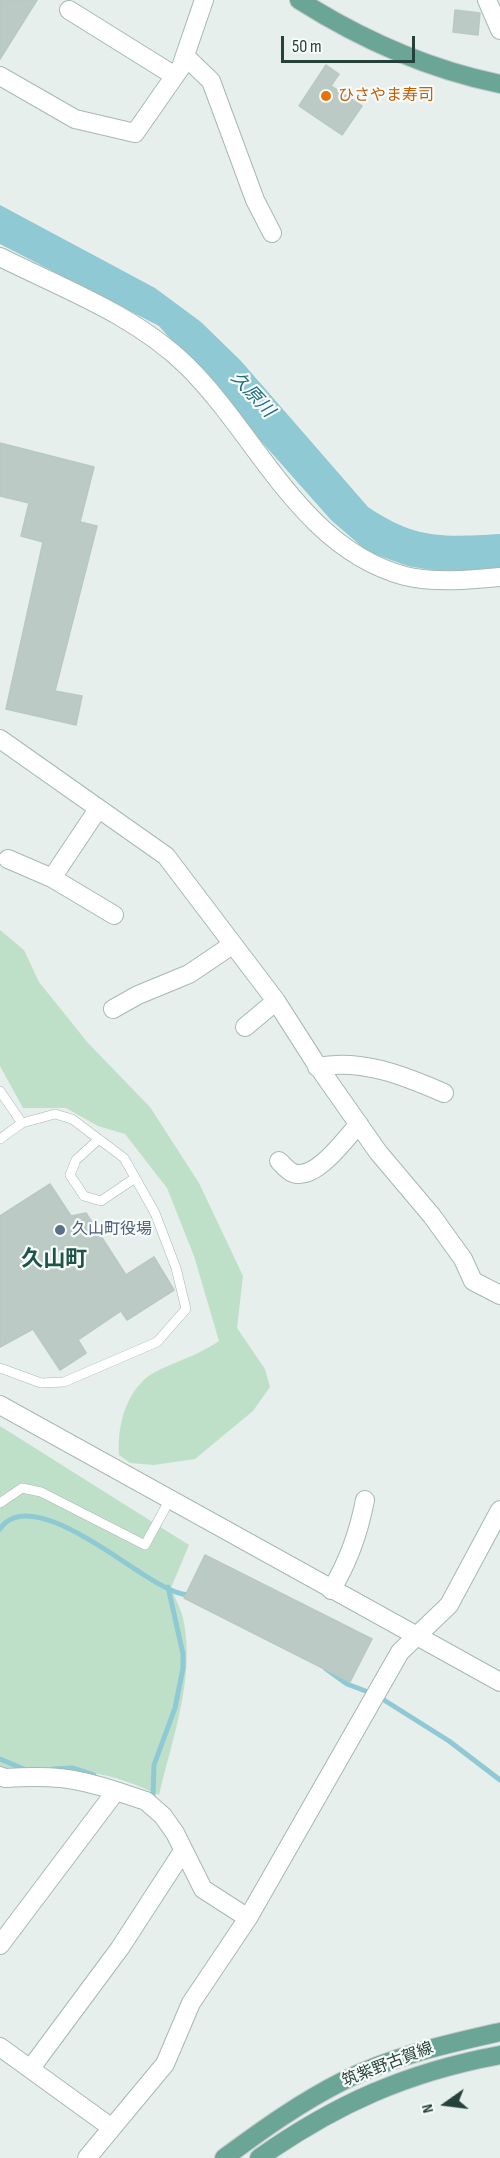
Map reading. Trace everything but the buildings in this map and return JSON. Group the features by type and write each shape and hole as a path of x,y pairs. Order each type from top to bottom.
{"main road":[{"path":"299,0 384,48 438,69 500,84"},
{"name":"筑紫野古賀線","path":"224,2158 268,2126 344,2080 432,2047 500,2032"},
{"name":"筑紫野古賀線","path":"259,2158 345,2104 456,2063 500,2055"}],"street":[{"path":"0,76 75,119 135,133 175,76 185,56 204,0"},
{"path":"487,0 500,30"},
{"path":"69,9 175,76"},
{"path":"185,56 211,81 255,200 272,233"},
{"path":"0,257 142,327 187,366 265,460 292,497 329,537 362,559 406,576 466,580 500,577"},
{"path":"0,739 166,856 276,1001 317,1067 359,1124 432,1216 463,1259 473,1281 500,1295"},
{"path":"52,878 98,809"},
{"path":"8,859 52,878 114,915"},
{"path":"113,1009 138,995 189,974 232,945"},
{"path":"245,1027 276,1001"},
{"path":"317,1067 331,1064 392,1072 444,1093"},
{"path":"279,1161 291,1173 311,1172 324,1162 359,1124"},
{"path":"0,1406 500,1682"},
{"path":"331,1590 341,1574 365,1500"},
{"path":"87,2158 165,2064 191,2003 248,1918 400,1652 449,1605 500,1510"},
{"path":"2,1780 44,1775 79,1779 146,1801 163,1816 203,1889 248,1918"},
{"path":"0,1945 116,1791"},
{"path":"31,2068 120,1948 183,1851"},
{"path":"0,2047 112,2128"}],"lane":[{"path":"0,1091 22,1123"},
{"path":"0,1139 22,1123 55,1114 72,1119 124,1158 155,1214 177,1268 186,1309 157,1342 64,1382 41,1383 0,1368"},
{"path":"99,1139 76,1160 70,1175 84,1196 101,1201 135,1178"},
{"path":"0,1503 22,1488 42,1492 145,1545 169,1501"}],"green space":[{"path":"0,930 24,950 39,982 88,1043 150,1107 199,1183 243,1276 237,1328 265,1369 270,1387 253,1411 195,1459 154,1465 130,1463 119,1455 123,1417 127,1405 140,1384 161,1369 219,1341 194,1256 167,1188 125,1134 98,1126 66,1108 23,1108 0,1066"},
{"path":"0,1426 189,1545 171,1588 183,1618 187,1662 181,1707 159,1795 119,1779 86,1772 9,1775 0,1767"}],"water":[{"name":"久原川","path":"0,205 155,288 201,322 241,361 368,507 401,526 416,531 462,536 500,534 500,570 437,571 408,566 368,552 331,520 159,326 0,244"}],"waterway":[{"path":"0,1529 12,1518 29,1516 48,1520 90,1540 163,1586 192,1596"},
{"path":"148,1794 153,1796 154,1765 175,1708 183,1668 183,1654 168,1587"},
{"path":"326,1669 347,1684 376,1695 449,1741 500,1780"},
{"path":"0,1759 26,1770"},
{"path":"53,1769 73,1768 94,1775"}],"place":[{"name":"ひさやま寿司","path":"326,96"},
{"name":"久山町役場","path":"60,1230"}],"district":[{"name":"久山町","path":"54,1260"}]}
